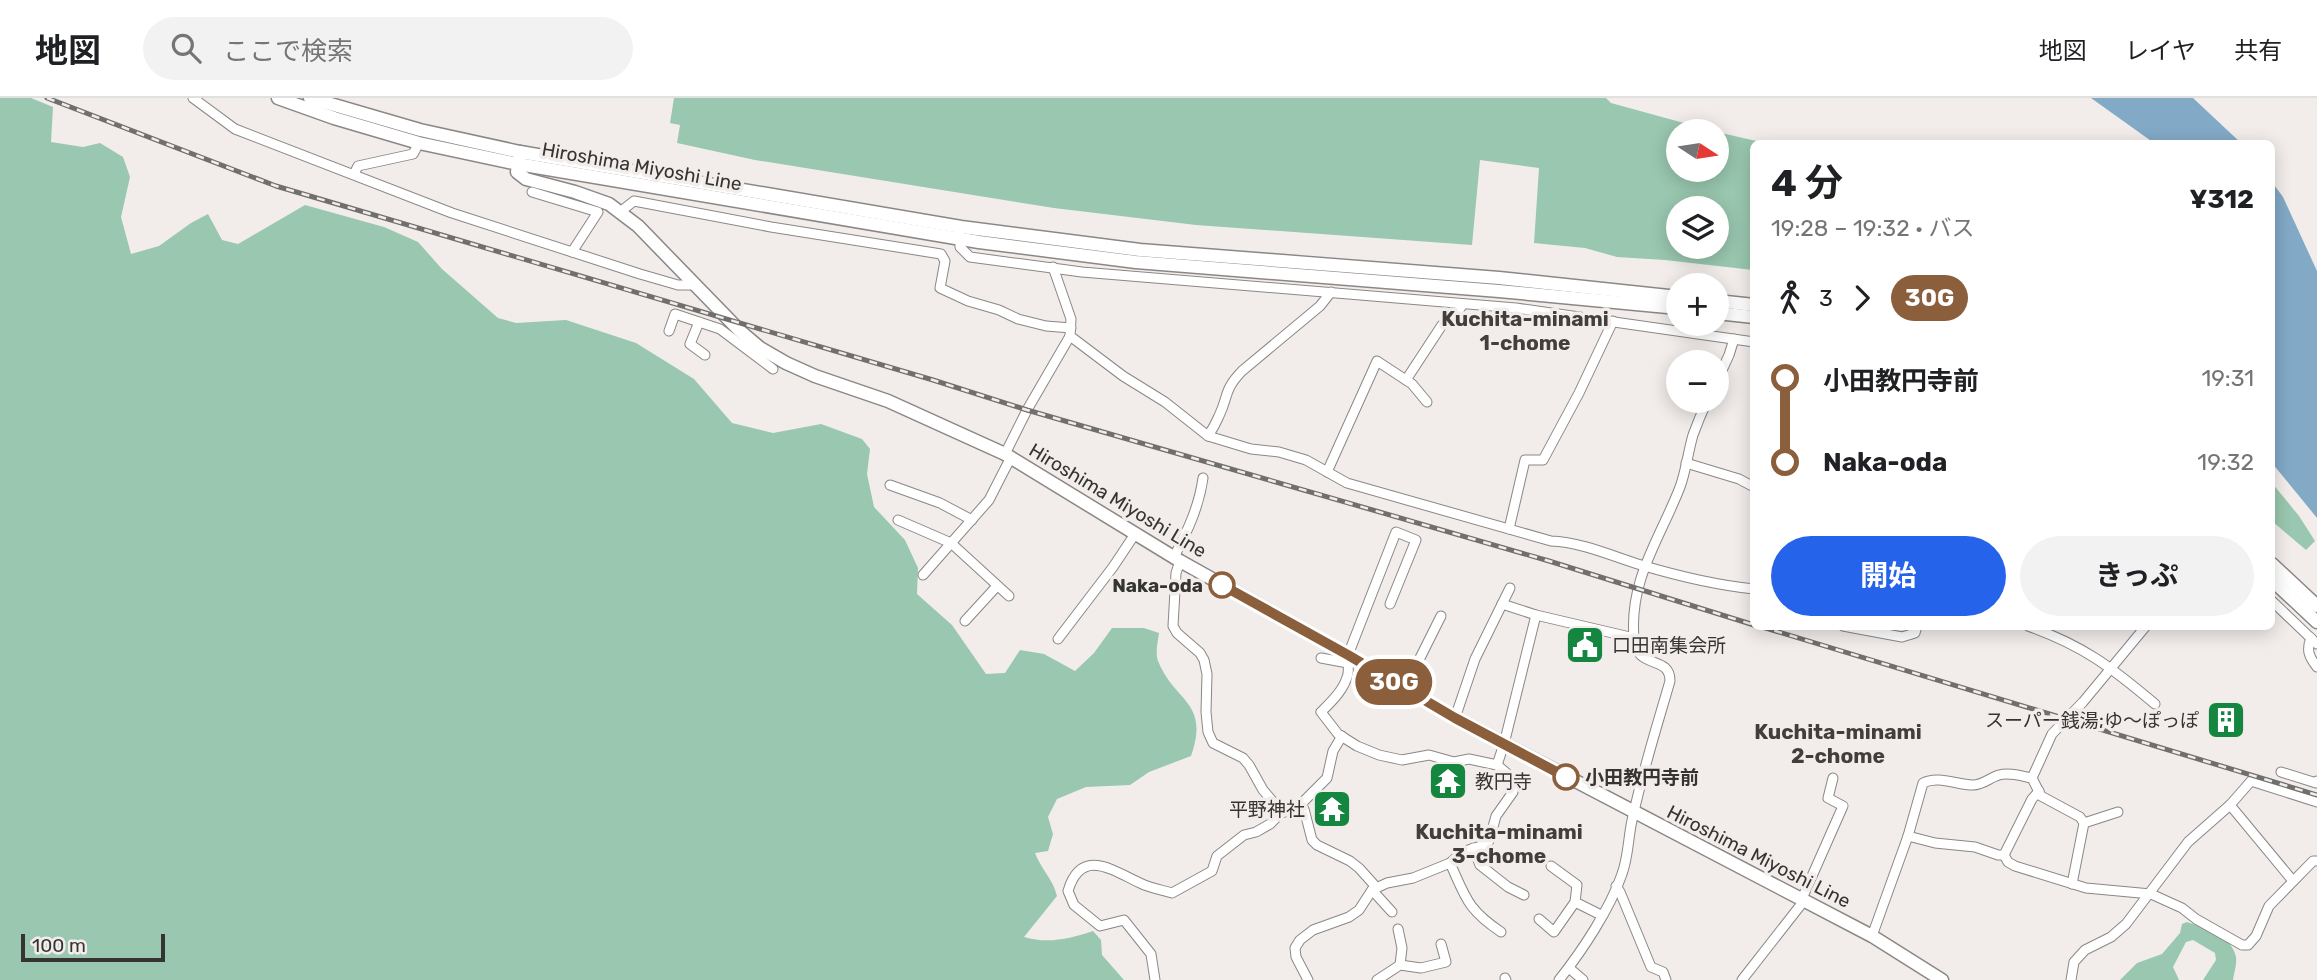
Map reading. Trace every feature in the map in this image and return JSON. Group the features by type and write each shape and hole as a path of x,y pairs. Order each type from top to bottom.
{"main road":[{"name":"Hiroshima Miyoshi Line","path":"278,98 419,143 1136,262 1666,307"},
{"name":"Hiroshima Miyoshi Line","path":"310,98 519,158"},
{"name":"Hiroshima Miyoshi Line","path":"519,158 517,172 526,179 609,204 638,226 748,343 786,363 888,401 1008,455 1177,559 1455,718 1872,936 1940,979"},
{"name":"Hiroshima Miyoshi Line","path":"961,233 1486,277 1666,296"},
{"path":"1729,302 1750,305"},
{"path":"1729,314 1750,317"},
{"path":"2275,567 2317,606"},
{"path":"2275,583 2317,622"}],"street":[{"path":"193,98 235,130 452,213 678,285 695,285"},
{"path":"355,174 358,166 413,154 419,143"},
{"path":"532,192 598,212 572,251"},
{"path":"620,212 634,201 771,227 941,254 945,261 940,288 1018,319 1071,332 1123,376 1165,402 1208,436 1251,449 1279,452 1306,460 1347,482 1551,541 1566,542 1718,585 1750,589"},
{"path":"961,233 960,247 970,257 1083,272 1463,304 1613,321 1750,341"},
{"path":"923,575 989,500 1027,410 1071,332 1071,319 1053,267"},
{"path":"1208,436 1220,415 1230,383 1320,306 1331,292"},
{"path":"1406,380 1441,325 1457,313 1463,304"},
{"path":"669,331 675,314 720,329 748,343 773,369"},
{"path":"1509,529 1525,460 1543,460 1613,321"},
{"path":"699,322 690,344 705,355"},
{"path":"1729,355 1734,339"},
{"path":"1327,472 1377,361 1406,380 1427,402"},
{"path":"1559,980 1601,915 1629,852 1634,813 1649,750 1671,681 1666,667 1644,659 1636,652 1634,600 1645,566 1680,486 1702,413"},
{"path":"1686,463 1750,484"},
{"path":"1155,980 1151,954 1124,920 1100,926 1074,905 1068,891 1070,881 1086,866 1095,864 1172,893 1212,871 1217,856 1244,835 1270,824 1275,819 1276,811 1275,804 1263,790 1250,765 1213,743 1208,732 1207,674 1204,660 1173,626 1177,559 1196,509 1203,478"},
{"path":"890,485 940,503 972,520"},
{"path":"898,520 951,543 1009,596"},
{"path":"1308,980 1296,957 1295,948 1300,940 1313,930 1349,917 1359,910 1375,889 1413,878 1450,863 1462,852 1484,845 1489,841 1496,816 1513,792 1514,784 1510,776 1497,765 1469,759 1454,762 1429,755 1402,760 1379,755 1342,736 1321,712 1345,684 1349,658 1396,533 1416,540 1390,604"},
{"path":"1058,639 1114,567 1135,534"},
{"path":"965,621 997,586"},
{"path":"1455,718 1475,659 1510,588"},
{"path":"1502,604 1536,615 1634,638"},
{"path":"2275,604 2314,641 2307,647 2317,667"},
{"path":"1497,765 1536,615"},
{"path":"1405,688 1441,617"},
{"path":"1864,630 1902,637 1915,633 1916,630"},
{"path":"2039,630 2061,638 2112,668 2155,704"},
{"path":"2032,778 2052,734 2143,630"},
{"path":"1321,658 1349,658"},
{"path":"1276,811 1282,813 1299,806 1327,778 1331,758 1342,736"},
{"path":"2281,772 2316,783 2317,781"},
{"path":"1872,936 1908,836 1923,783 1930,779 1974,785 1984,783 1997,775 2009,774 2032,778"},
{"path":"1742,980 1802,901 1821,851 1843,806 1828,798 1833,778"},
{"path":"2032,778 2041,796 2080,817 2084,823 2072,884"},
{"path":"2071,980 2074,962 2085,950 2111,937 2126,924 2188,842 2251,781 2317,802"},
{"path":"2004,855 2032,799 2039,791"},
{"path":"2230,804 2293,881"},
{"path":"1299,806 1306,813 1312,840 1359,868 1392,912"},
{"path":"2084,823 2118,812"},
{"path":"1908,836 1935,843 1975,847 2004,855"},
{"path":"1473,848 1480,865 1508,887 1524,895"},
{"path":"2004,855 2008,862 2015,866 2072,884 2151,894 2182,908 2242,945 2248,945 2256,936 2269,906 2313,861 2317,861"},
{"path":"1450,863 1470,906 1480,918 1502,932"},
{"path":"1539,919 1554,932 1575,902 1577,885 1551,866"},
{"path":"1616,886 1651,967 1663,972 1666,980"},
{"path":"1575,902 1601,915"},
{"path":"1398,929 1402,948 1400,965"},
{"path":"1377,980 1400,965 1421,968 1446,962 1441,944"},
{"path":"1569,968 1583,980"}],"green space":[{"path":"0,98 31,98 53,107 51,142 83,147 100,143 123,157 130,177 121,217 131,254 159,246 208,214 222,240 238,244 305,205 384,227 418,242 442,269 498,318 516,323 566,320 636,343 694,379 732,423 773,433 821,424 862,439 870,449 867,474 874,507 905,540 918,568 917,594 952,625 986,674 1005,673 1020,650 1044,654 1075,671 1094,653 1112,628 1144,628 1159,633 1158,661 1165,675 1188,704 1196,724 1196,738 1191,756 1149,772 1130,785 1086,787 1057,799 1048,817 1053,834 1048,851 1035,853 1057,896 1024,937 1058,940 1093,931 1101,940 1102,955 1124,980 0,980"},
{"path":"674,98 1606,98 1611,103 1669,119 1666,119 1666,182 1729,182 1729,135 1752,140 1750,270 1617,257 1585,248 1534,243 1539,168 1480,160 1472,245 1196,225 1054,208 755,160 677,143 680,125 670,123"},
{"path":"2275,487 2315,541 2306,550 2275,524"},
{"path":"2187,922 2217,934 2229,944 2236,957 2233,980 2203,980 2216,960 2215,953 2193,940 2186,942 2173,967 2179,980 2120,980 2137,963 2162,954 2180,933 2182,924"}],"water":[{"path":"2091,98 2193,98 2238,140 2150,140"},
{"path":"2275,186 2283,197 2317,271 2317,518 2275,467"}],"railway":[{"path":"47,98 276,186 1027,410 1549,561 1750,624"},
{"path":"1772,630 2317,795"}],"bus line":[{"name":"30G","path":"1222,585 1455,718 1566,777"}],"place":[{"name":"Naka-oda","path":"1222,585"},
{"name":"口田南集会所","path":"1585,645"},
{"name":"スーパー銭湯;ゆ～ぽっぽ","path":"2226,720"},
{"name":"小田教円寺前","path":"1566,777"},
{"name":"教円寺","path":"1448,781"},
{"name":"平野神社","path":"1332,809"}],"district":[{"name":"Kuchita-minami 1-chome","path":"1525,331"},
{"name":"Kuchita-minami 2-chome","path":"1838,744"},
{"name":"Kuchita-minami 3-chome","path":"1499,844"}]}
